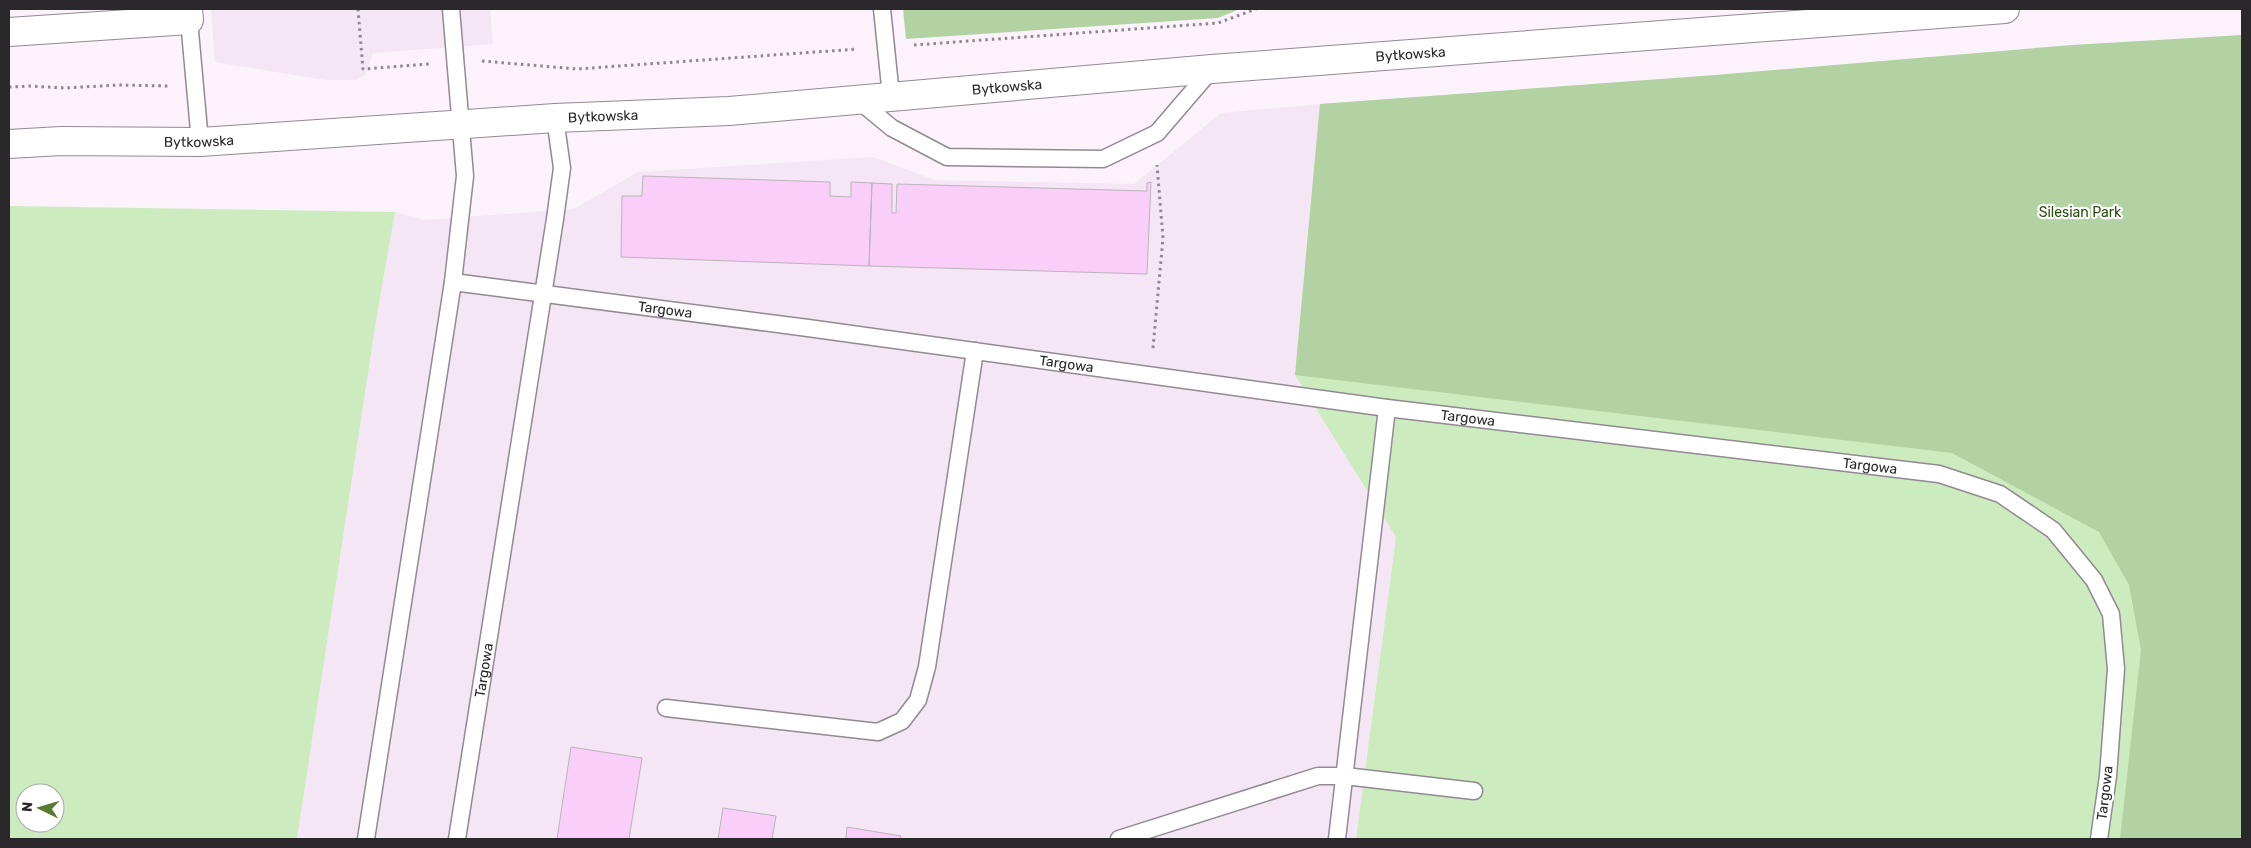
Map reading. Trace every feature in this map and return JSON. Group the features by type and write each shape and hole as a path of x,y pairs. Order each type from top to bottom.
{"street":[{"name":"Bytkowska","path":"9,144 61,141 200,142 555,118 728,111 1212,69 2004,9"},
{"path":"9,32 189,14"}],"lane":[{"path":"366,839 453,282 465,176 462,125 454,63 451,9"},
{"path":"882,9 891,96"},
{"path":"189,14 200,142"},
{"path":"858,100 892,128 947,157 1103,159 1157,133 1212,69"},
{"name":"Targowa","path":"456,839 544,294 562,168 555,118"},
{"path":"453,282 544,294"},
{"name":"Targowa","path":"544,294 1387,408 1939,474 2000,494 2053,530 2094,580 2111,614 2116,669 2108,776 2099,839"},
{"path":"666,708 878,732 902,720 918,700 927,668 975,351"},
{"path":"1337,839 1387,408"},
{"path":"1119,839 1318,776 1345,776 1474,791"}],"path":[{"path":"358,9 363,69 499,61 577,69 1218,23 1256,9"},
{"path":"9,87 64,88 120,85 152,87 194,85"},
{"path":"1151,376 1163,238 1157,164"}],"shaded area":[{"path":"211,9 490,9 493,44 373,53 365,75 356,80 325,80 215,62"},
{"path":"1320,104 1295,375 1396,537 1356,839 297,839 376,321 395,212 424,220 574,209 638,172 873,157 935,180 1134,184 1221,113"}],"green space":[{"path":"903,9 1240,9 1218,18 906,39"},
{"name":"Silesian Park","path":"2242,35 2242,839 2120,839 2141,650 2129,585 2099,532 1952,453 1295,375 1320,104 1715,75 2072,45"},
{"name":"Silesian Park","path":"2242,38 2242,839 1356,839 1396,537 1295,375 1320,104"},
{"path":"9,206 395,212 376,321 297,839 9,839"}],"building":[{"path":"643,176 830,182 830,196 851,197 851,182 872,183 869,266 621,257 622,196 642,196"},
{"path":"1151,182 1147,274 869,266 872,183 892,184 892,213 896,213 897,184 1147,191 1147,183"},
{"path":"571,747 642,758 629,839 557,839"},
{"path":"723,808 776,816 772,839 718,839"},
{"path":"847,827 901,836 900,839 846,839"}]}
